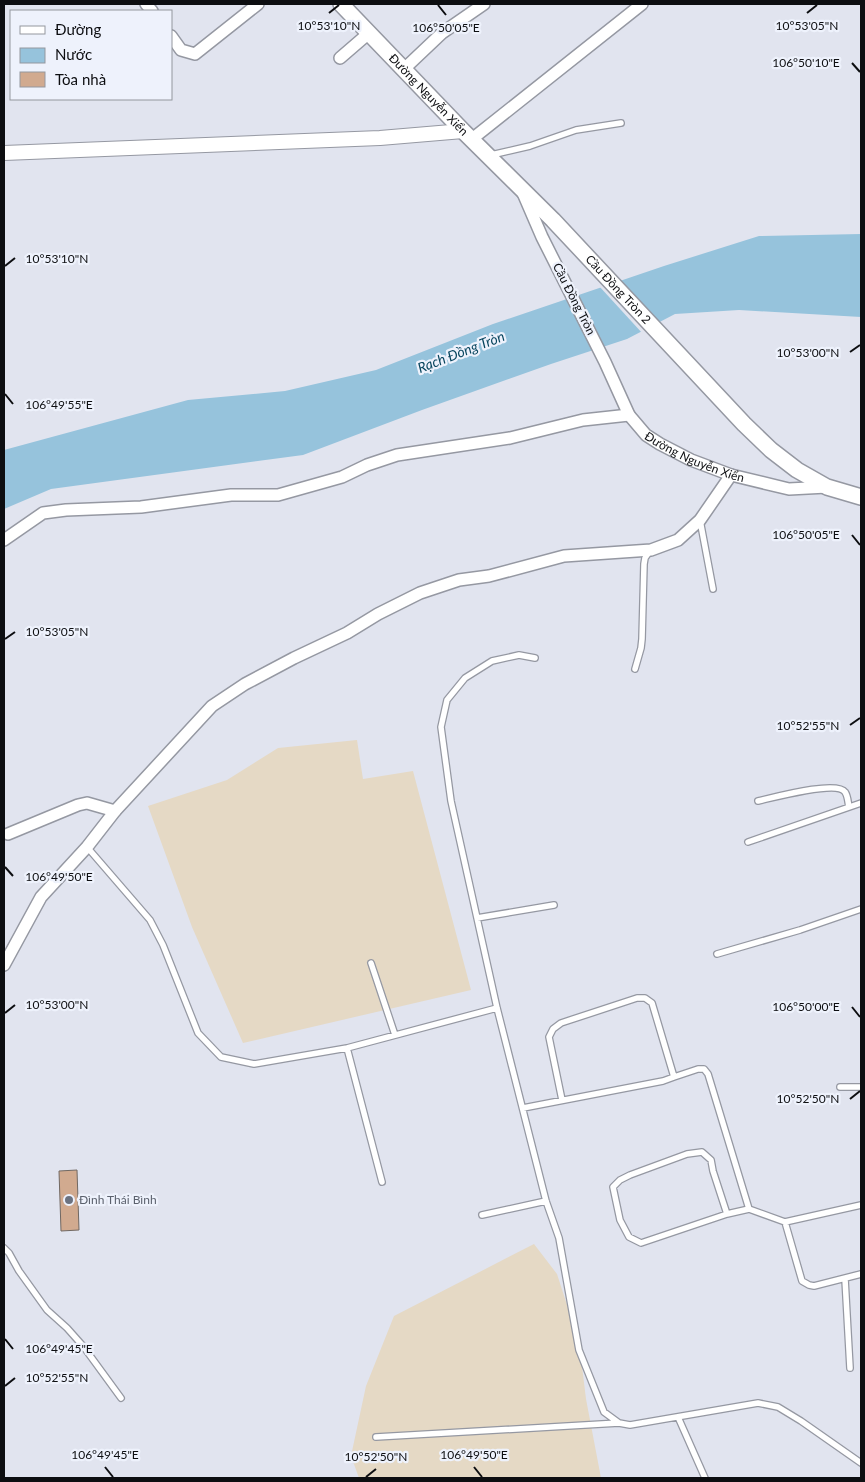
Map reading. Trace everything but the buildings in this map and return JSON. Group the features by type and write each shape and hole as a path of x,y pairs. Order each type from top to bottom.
{"main road":[{"name":"Đường Nguyễn Xiển","path":"341,4 553,220"},
{"name":"Cầu Đồng Tròn 2","path":"553,220 683,358"},
{"name":"Đường Nguyễn Xiển","path":"683,358 744,424 771,450 797,470 827,488 861,497"}],"street":[{"path":"172,37 181,50 195,54 258,4"},
{"path":"404,69 442,33 484,4"},
{"path":"4,153 468,135 642,4"},
{"path":"340,58 369,33"},
{"name":"Đường Nguyễn Xiển","path":"519,185 542,237"},
{"name":"Cầu Đồng Tròn","path":"542,237 605,362"},
{"name":"Đường Nguyễn Xiển","path":"605,362 629,415 646,435 660,444 690,460 730,475 789,489 827,488"},
{"path":"4,540 43,513 66,510 141,507 231,495 278,495 342,477 367,465 397,455 510,438 583,420 629,415"},
{"path":"4,965 41,897 88,847 115,811 212,706 245,684 347,633 378,614 420,593 459,580 489,576 564,556 652,550 678,540 700,520 730,475"},
{"path":"8,834 87,803 115,811"}],"lane":[{"path":"489,156 530,146 576,130 621,123"},
{"path":"700,520 713,589"},
{"path":"635,669 642,639 644,564 645,558 652,550"},
{"path":"535,658 519,655 492,661 464,678 447,700 441,727 451,801 497,1008 546,1201 559,1238 579,1350 604,1412 619,1423"},
{"path":"758,801 805,790 835,787 846,792 849,807"},
{"path":"748,842 861,803"},
{"path":"88,847 150,920 164,946 198,1033 221,1057 254,1064 347,1048 497,1008"},
{"path":"477,918 554,905"},
{"path":"717,954 800,930 861,909"},
{"path":"371,963 395,1035"},
{"path":"562,1100 548,1037 553,1029 561,1023 637,998 645,998 652,1003 674,1077"},
{"path":"347,1048 382,1182"},
{"path":"523,1108 662,1081 698,1069 704,1070 708,1074 749,1209"},
{"path":"840,1087 861,1087"},
{"path":"727,1214 711,1160 702,1152 687,1154 630,1175 620,1180 613,1187 620,1220 629,1237 641,1243 727,1214 749,1209 784,1222 861,1205"},
{"path":"482,1215 546,1201"},
{"path":"784,1222 802,1281 809,1286 861,1274"},
{"path":"4,1248 47,1310 83,1346 121,1398"},
{"path":"845,1279 850,1368"},
{"path":"376,1437 619,1423 630,1426 758,1403 778,1407 801,1420 861,1463"},
{"path":"678,1417 705,1478"}],"shaded area":[{"path":"357,740 363,779 413,771 471,990 243,1043 192,927 148,806 227,780 278,748"},
{"path":"534,1244 557,1274 579,1342 586,1399 601,1478 359,1478 351,1456 366,1386 394,1316"}],"water":[{"name":"Rạch Đồng Tròn","path":"861,234 861,317 739,310 675,314 627,339 422,410 303,455 51,489 4,509 4,450 188,400 285,391 376,370 493,324 759,236"}],"pier":[{"path":"619,279 661,324 643,334 599,286"}],"place":[{"name":"Đình Thái Bình","path":"69,1200"}]}
